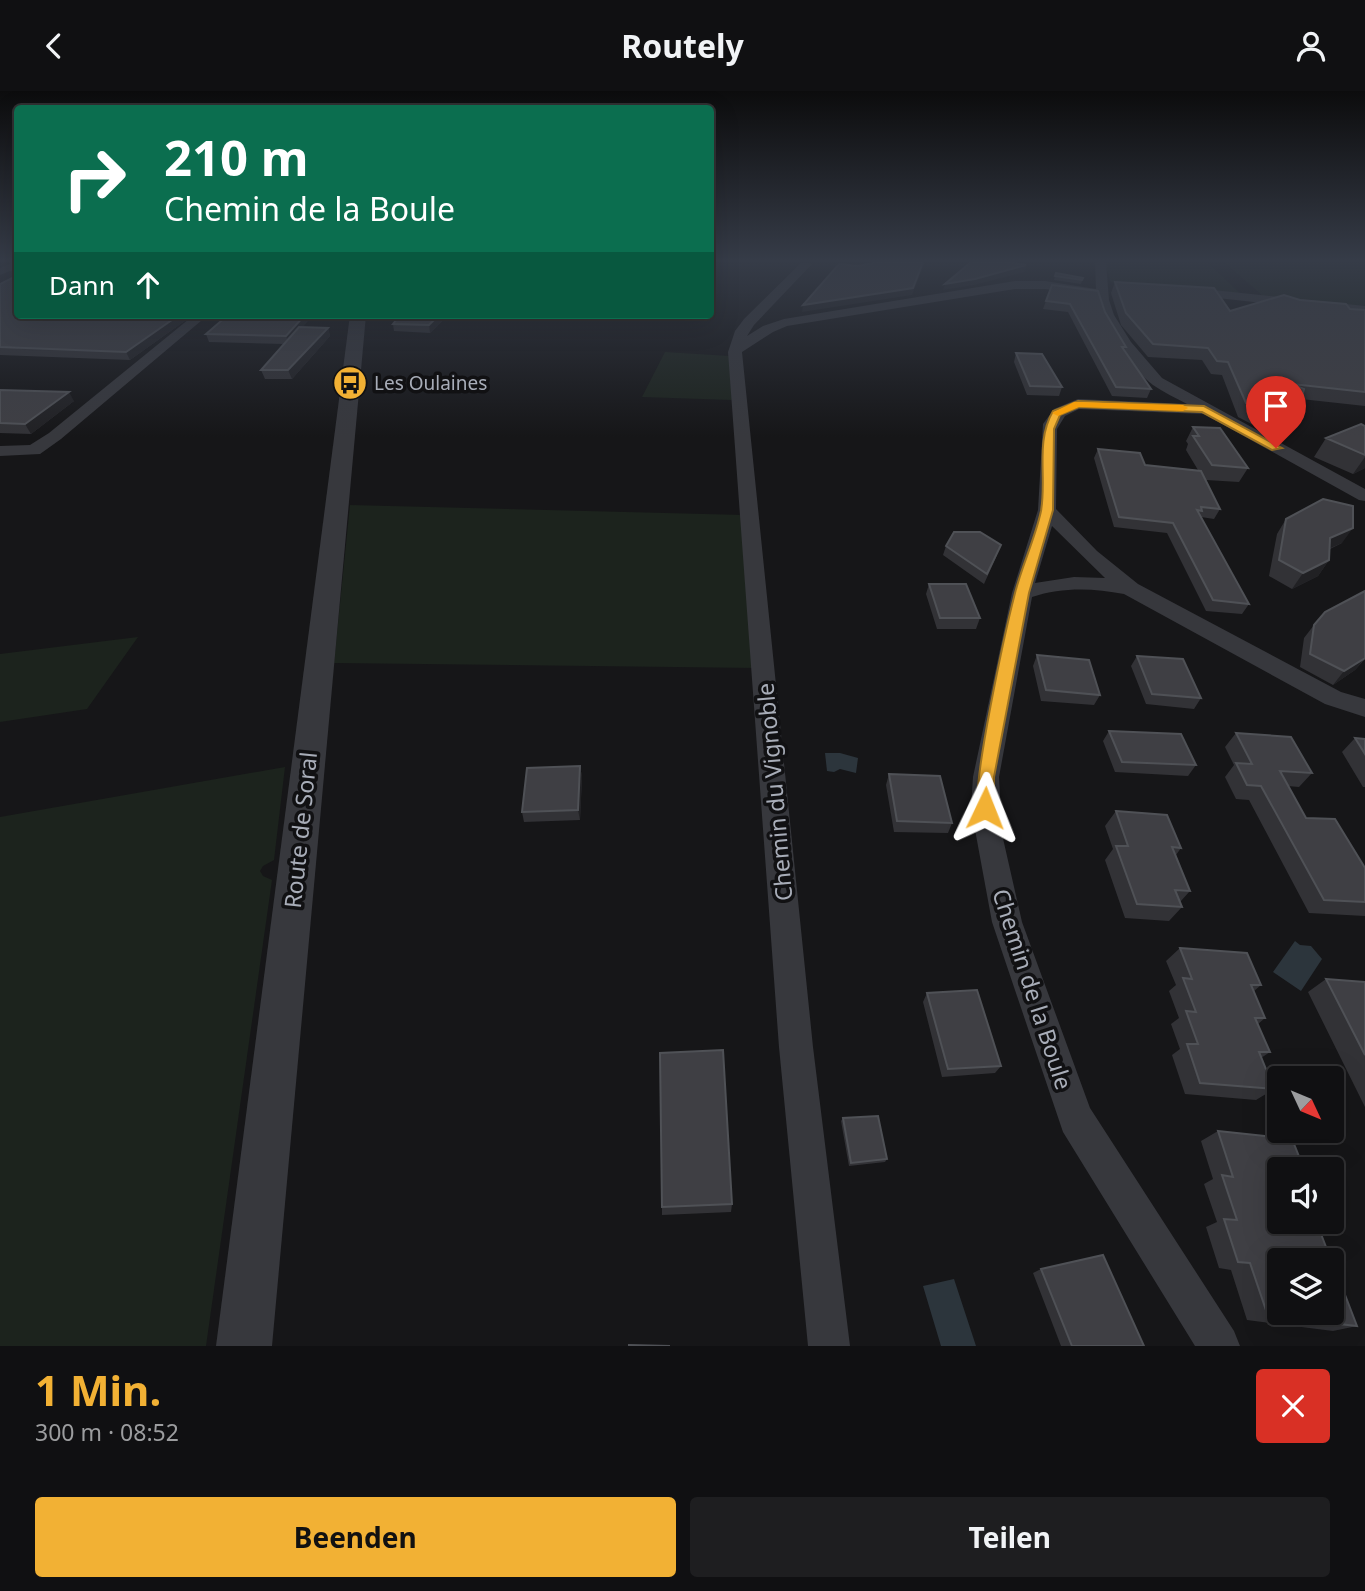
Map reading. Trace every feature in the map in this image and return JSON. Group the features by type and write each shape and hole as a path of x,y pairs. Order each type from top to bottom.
{"street":[{"path":"0,451 34,450 55,436 195,321"},
{"name":"Route de Soral","path":"243,1346 357,321"},
{"path":"736,350 750,321"},
{"path":"736,350 768,329 799,321"},
{"path":"1111,321 1157,381 1365,496"},
{"name":"Chemin du Vignoble","path":"736,350 796,1047 829,1346"},
{"name":"Chemin de la Boule","path":"1204,409 1078,404 1056,414 1049,429 1047,510 1022,593 986,777 988,834 1007,922 1076,1119 1219,1346"},
{"path":"1047,510 1090,555 1131,589 1333,698 1365,708"},
{"path":"1022,593 1062,583 1109,584 1131,589"}],"shaded area":[{"path":"665,352 730,356 732,400 642,397"},
{"path":"350,505 744,515 756,668 334,663"},
{"path":"138,637 87,709 0,722 0,654"},
{"path":"825,753 840,753 858,758 856,773 840,769 827,771"},
{"path":"285,767 274,860 260,871 263,876 272,880 206,1346 0,1346 0,817"},
{"path":"1295,941 1300,945 1311,946 1322,959 1301,991 1273,972"},
{"path":"954,1279 976,1346 941,1346 923,1286"}],"building":[{"path":"0,321 171,321 126,352 0,347"},
{"path":"222,321 300,321 286,336 206,334"},
{"path":"396,321 433,321 429,325 393,324"},
{"path":"1079,321 1110,321 1126,347 1122,347 1151,389 1116,387"},
{"path":"1133,321 1365,321 1365,392 1292,384 1304,389 1298,411 1272,418 1246,403 1228,362 1217,361 1208,348 1153,344"},
{"path":"299,327 328,328 288,370 261,370"},
{"path":"1016,353 1042,354 1062,387 1030,386"},
{"path":"0,390 69,392 25,424 0,423"},
{"path":"1361,424 1365,426 1365,455 1326,438"},
{"path":"1193,427 1220,428 1248,468 1212,465 1193,436 1199,436"},
{"path":"1098,449 1140,453 1145,465 1201,471 1220,509 1201,507 1202,511 1197,510 1249,604 1213,600 1173,523 1119,517"},
{"path":"1323,499 1353,506 1353,528 1330,538 1329,560 1303,573 1279,560 1286,519"},
{"path":"954,532 980,532 1001,545 987,574 946,546"},
{"path":"929,584 966,584 980,618 940,618"},
{"path":"1365,591 1365,658 1344,671 1310,654 1314,625 1325,612"},
{"path":"1037,655 1089,660 1100,695 1046,690"},
{"path":"1137,656 1183,659 1201,698 1152,694"},
{"path":"1109,731 1181,734 1196,765 1122,762"},
{"path":"1236,733 1291,737 1312,773 1280,771 1306,818 1335,819 1365,868 1365,902 1324,900 1261,786 1247,785 1236,763 1252,764"},
{"path":"1355,738 1365,739 1365,754"},
{"path":"580,766 578,810 522,812 527,768"},
{"path":"889,774 940,776 952,823 897,821"},
{"path":"1116,811 1167,815 1181,848 1172,847 1190,891 1175,890 1182,907 1137,904 1116,846 1128,846"},
{"path":"1180,948 1247,953 1261,985 1251,985 1265,1018 1255,1018 1270,1052 1259,1052 1267,1072 1267,1088 1200,1083 1187,1044 1198,1044 1186,1011 1196,1012 1183,978 1192,979"},
{"path":"1326,979 1365,982 1365,1055"},
{"path":"977,990 1001,1066 948,1069 927,993"},
{"path":"723,1050 732,1204 662,1207 660,1053"},
{"path":"878,1116 887,1159 851,1163 843,1118"},
{"path":"1218,1131 1267,1136 1267,1143 1294,1143 1299,1157 1267,1157 1267,1234 1321,1234 1326,1248 1267,1248 1267,1313 1250,1263 1238,1262 1224,1219 1237,1220 1222,1175 1233,1177"},
{"path":"1103,1255 1144,1346 1072,1346 1041,1269"},
{"path":"1344,1292 1357,1326 1344,1325"}],"slow traffic":[{"path":"1058,413 1078,404 1183,408"}],"place":[{"name":"Les Oulaines","path":"350,383"}],"route":[{"path":"985,808 986,777 1022,593 1047,510 1049,429 1056,414 1078,404 1204,409 1276,448"}]}
